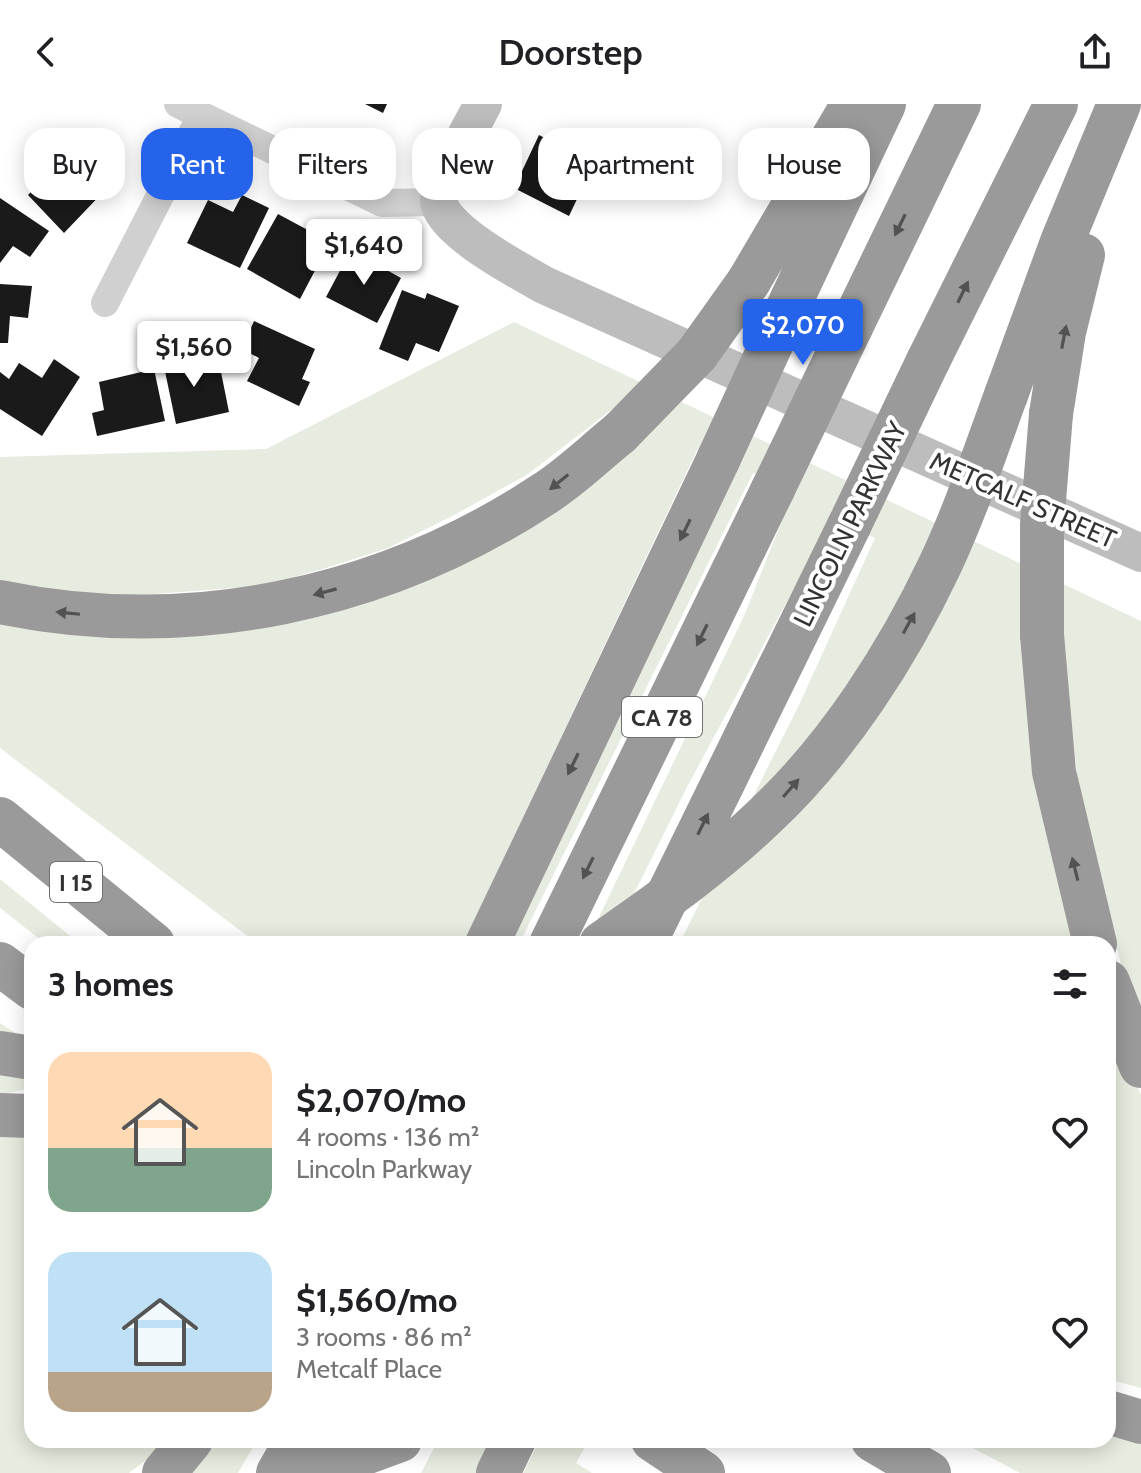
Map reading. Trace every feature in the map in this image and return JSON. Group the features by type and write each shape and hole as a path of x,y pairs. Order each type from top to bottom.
{"highway":[{"path":"0,602 123,618 221,615 318,594 401,570 463,541 545,494 620,433 697,354 749,281 853,104"},
{"path":"491,936 884,104"},
{"name":"CA 78","path":"555,936 959,104"},
{"name":"LINCOLN PARKWAY","path":"648,936 1056,104"},
{"path":"612,936 711,864 766,816 824,749 905,632 940,566 1062,242 1119,104"},
{"path":"1093,936 1054,772 1042,635 1042,525 1051,414 1104,146"},
{"name":"I 15","path":"0,819 143,936"},
{"path":"0,964 24,982"},
{"path":"1116,1002 1141,1066"},
{"path":"0,1053 24,1057"},
{"path":"0,1115 24,1116"},
{"path":"1116,1414 1141,1422"},
{"path":"164,1473 184,1448"},
{"path":"278,1473 292,1448"},
{"path":"311,1473 376,1448"},
{"path":"376,1473 392,1448"},
{"path":"498,1473 510,1448"},
{"path":"665,1448 703,1473"},
{"path":"887,1448 929,1473"}],"street":[{"path":"105,303 189,110 382,203 439,202 443,186 483,104"},
{"name":"METCALF STREET","path":"439,202 447,219 456,227 544,285 1141,553"}],"shaded area":[{"path":"514,322 1141,621 1141,1018 1123,972 1082,810 1070,719 1021,599 1022,643 1033,730 1079,936 683,936 799,705 875,538 832,518 687,787 613,936 590,936 744,616 793,493 753,473 523,936 506,936 733,467 697,450 467,936 247,936 0,748 0,619 223,630 319,617 402,590 649,428 611,410 528,474 458,513 388,548 262,586 126,596 75,595 0,584 0,457 266,449"},
{"path":"0,879 70,936 36,936 0,908"},
{"path":"0,1023 24,1039 24,1090 0,1095"},
{"path":"1116,1037 1141,1095 1141,1388 1116,1381"},
{"path":"0,1133 24,1134 24,1448 157,1448 129,1473 0,1473"},
{"path":"1116,1434 1141,1441 1141,1473 1020,1473 973,1448 1116,1448"},
{"path":"201,1448 252,1448 238,1473 181,1473"},
{"path":"434,1448 493,1448 479,1473 421,1473"},
{"path":"536,1448 584,1448 576,1463 592,1473 523,1473"}],"building":[{"path":"365,104 387,104 383,113"},
{"path":"538,137 538,200 577,200 569,216 522,192 522,171"},
{"path":"0,198 49,231 30,257 13,246 0,263"},
{"path":"33,200 96,200 64,233"},
{"path":"208,200 233,212 239,200 252,200 269,208 240,268 187,243"},
{"path":"278,214 330,242 300,299 247,269"},
{"path":"351,250 401,278 377,323 326,297"},
{"path":"0,284 32,286 28,318 10,316 8,343 0,343"},
{"path":"402,290 425,299 427,293 459,306 439,352 416,343 408,361 379,349"},
{"path":"254,321 315,349 302,379 310,382 299,406 247,381 259,358 242,349"},
{"path":"191,351 195,373 220,367 229,412 176,424 162,357"},
{"path":"54,359 80,377 42,436 0,409 0,372 9,379 19,363 42,378"},
{"path":"154,369 165,421 97,436 92,413 104,410 99,382"}]}
